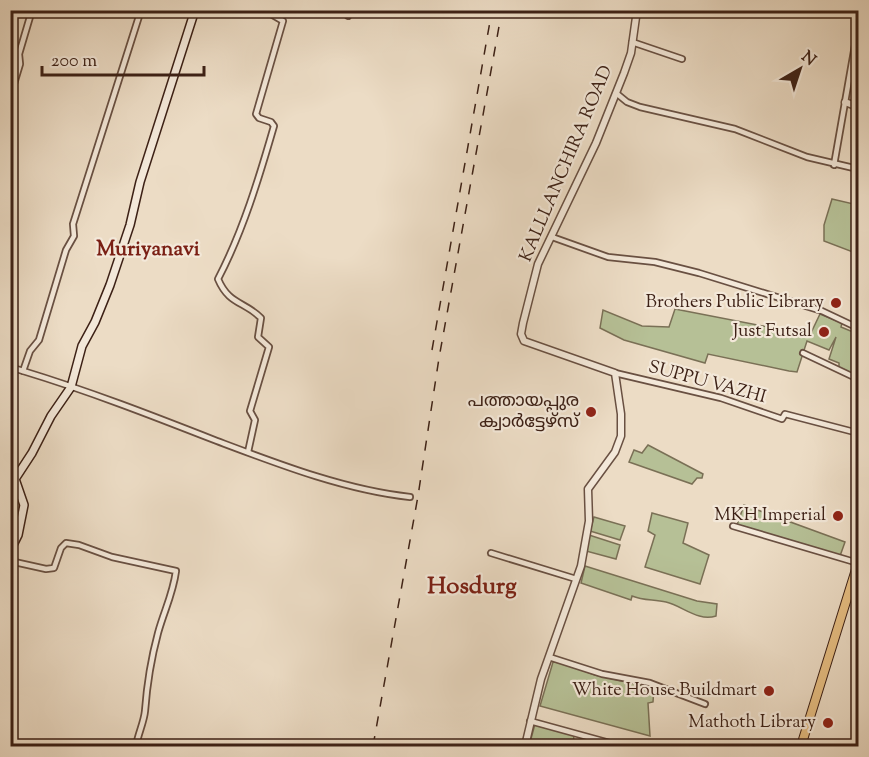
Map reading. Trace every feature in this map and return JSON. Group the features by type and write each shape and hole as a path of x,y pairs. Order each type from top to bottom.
{"main road":[{"path":"10,551 18,535 24,505 13,478 32,453 51,416 71,387 82,346 95,322 110,285 130,225 140,182 195,10"},
{"path":"801,747 858,563"}],"street":[{"path":"10,97 20,64 19,54 32,10"},
{"path":"23,371 30,351 39,340 66,250 74,236 73,224 141,10"},
{"path":"248,452 255,420 250,411 269,347 258,337 261,318 234,302 221,287 218,279 232,251 260,175 274,126 256,114 284,21 264,10"},
{"name":"KALLLANCHIRA ROAD","path":"615,373 552,349 531,345 524,341 521,334 538,264 596,143 631,53 637,10"},
{"path":"834,165 858,32"},
{"path":"632,42 682,59"},
{"path":"616,93 627,102 640,107 735,129 834,165 858,169"},
{"path":"845,102 858,107"},
{"path":"552,237 608,257 655,262 699,273 822,311 858,328"},
{"path":"803,353 858,379"},
{"path":"10,366 113,401 286,466 353,486 410,497"},
{"path":"525,747 549,657 581,566 589,521 588,489 615,452 621,436 621,414 615,373"},
{"name":"SUPPU VAZHI","path":"615,373 721,398 782,418 785,414 858,433"},
{"path":"733,526 858,563"},
{"path":"10,561 54,568 61,548 66,543 79,545 112,557 176,571 173,592 158,634 146,685 145,713 138,731 136,747"},
{"path":"491,553 576,579"},
{"path":"549,657 602,674 650,683 705,704"},
{"path":"530,722 621,747"}],"green space":[{"path":"832,199 858,205 858,254 824,241 824,225"},
{"path":"675,309 810,335 820,314 842,323 841,327 858,334 858,378 839,368 839,363 829,359 836,337 829,350 807,341 797,372 708,354 705,363 624,340 600,328 603,310 642,326 669,327"},
{"path":"648,445 703,474 702,478 697,478 692,484 629,462 634,450 642,453"},
{"path":"744,505 845,542 840,556 737,525"},
{"path":"652,513 688,523 683,543 709,555 700,584 645,567 655,535 648,531"},
{"path":"594,517 625,526 620,540 590,531"},
{"path":"589,535 620,545 616,559 586,551"},
{"path":"585,566 697,601 717,604 716,616 703,617 662,601 632,596 631,600 581,583"},
{"path":"553,662 563,663 595,675 654,688 653,702 648,703 650,736 540,706"},
{"path":"535,724 574,735 573,746 529,746"}],"railway":[{"path":"432,350 492,10"},
{"path":"373,746 418,496 439,358 502,10"}],"place":[{"name":"Brothers Public Library","path":"836,303"},
{"name":"Just Futsal","path":"824,332"},
{"name":"പത്തായപ്പുര ക്വാർട്ടേഴ്സ്","path":"591,412"},
{"name":"MKH Imperial","path":"838,516"},
{"name":"White House Buildmart","path":"769,691"},
{"name":"Mathoth Library","path":"828,723"}],"district":[{"name":"Muriyanavi","path":"148,250"},
{"name":"Hosdurg","path":"472,587"}]}
